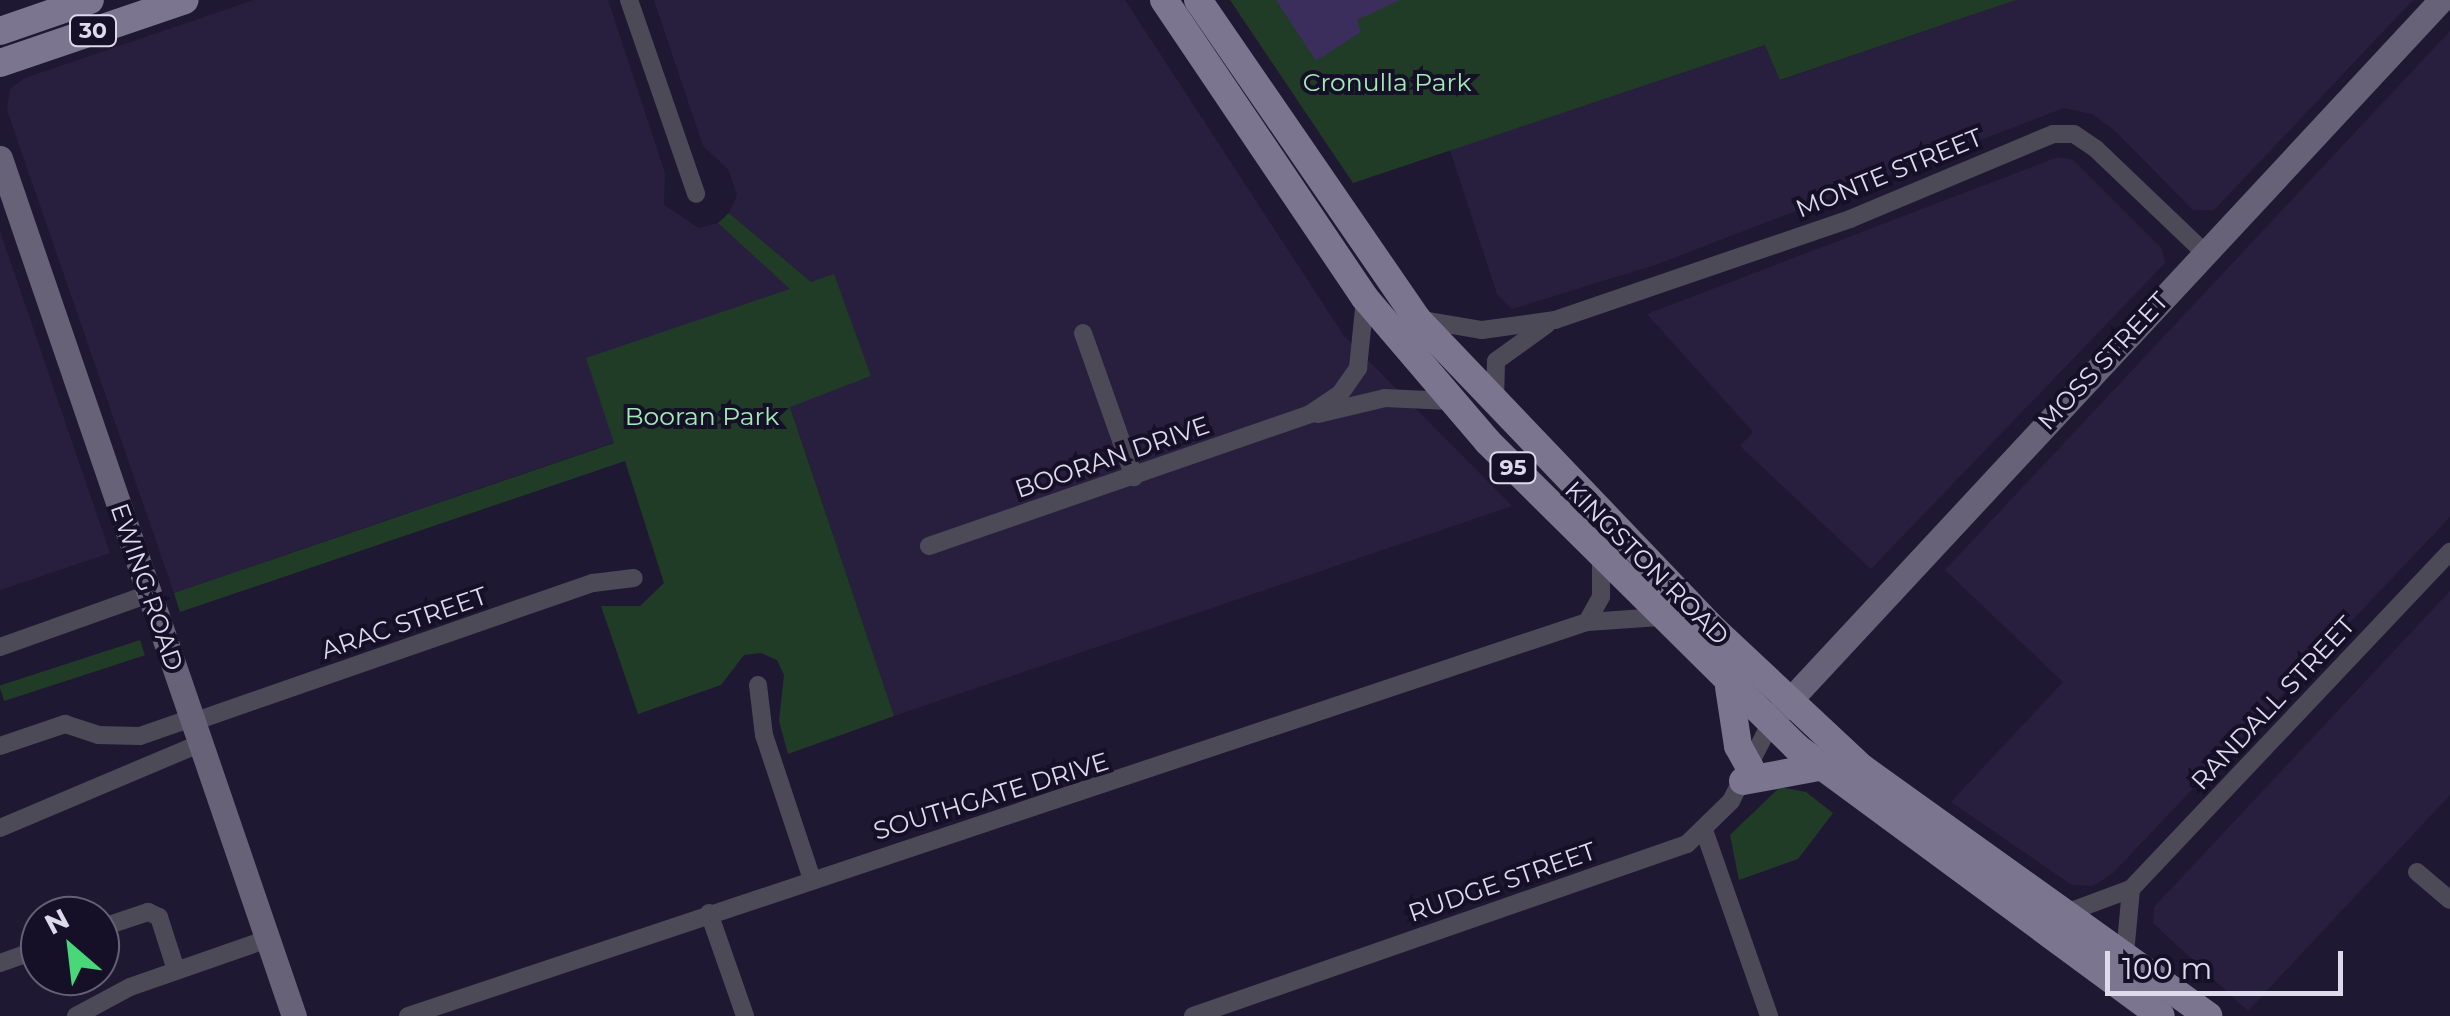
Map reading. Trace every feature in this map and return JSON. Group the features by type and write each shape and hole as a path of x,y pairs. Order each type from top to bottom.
{"main road":[{"name":"30","path":"13,26 90,0"},
{"name":"30","path":"0,63 186,0"},
{"name":"KINGSTON ROAD","path":"1164,0 1364,298 1450,401 1729,686 1778,713 2208,1016"},
{"name":"KINGSTON ROAD","path":"1198,0 1417,319 1778,713 1819,768 2160,1016"},
{"path":"0,6 13,26"},
{"path":"1729,686 1738,746 1747,774 1819,768"}],"street":[{"path":"629,0 696,194"},
{"name":"MOSS STREET","path":"1778,713 2440,0"},
{"name":"MONTE STREET","path":"1417,319 1482,330 1555,320 1850,219 2053,134 2074,134 2096,150 2205,253"},
{"name":"EWING ROAD","path":"0,158 294,1016"},
{"name":"BOORAN DRIVE","path":"1310,414 1340,394 1358,368 1364,298"},
{"name":"MONTE STREET","path":"1496,408 1496,361 1555,320"},
{"path":"1083,332 1134,477"},
{"name":"BOORAN DRIVE","path":"930,546 1310,414 1385,398 1450,401"},
{"name":"RANDALL STREET","path":"2066,913 2132,889 2450,552"},
{"path":"1587,622 1600,596 1601,557"},
{"name":"ARAC STREET","path":"196,728 593,584 634,578"},
{"path":"0,647 149,594"},
{"name":"SOUTHGATE DRIVE","path":"408,1016 708,912 1587,622 1660,617"},
{"path":"758,685 764,735 812,878"},
{"path":"1768,1016 1705,833 1747,774 1778,713"},
{"path":"0,746 64,724 98,736 140,736 196,728"},
{"path":"0,828 196,728"},
{"name":"RUDGE STREET","path":"1193,1016 1705,833"},
{"path":"2417,872 2450,900"},
{"path":"2125,954 2132,889"},
{"path":"120,921 148,912 159,917 176,970"},
{"path":"708,912 744,1016"},
{"path":"76,1016 176,970 268,939"}],"shaded area":[{"path":"254,0 608,0 665,173 664,205 699,228 718,223 791,289 615,442 174,593 7,110 10,89 25,78"},
{"path":"654,0 1125,0 1344,336 1512,506 894,716 790,406 871,376 834,275 811,282 729,213 737,195 728,169 703,146"},
{"path":"2016,0 2413,0 2214,210 2193,210 2115,131 2092,114 2064,108 1655,265 1512,309 1497,294 1449,147 1766,45 1781,80"},
{"path":"2450,31 2450,517 2113,873 2093,886 2072,885 1951,802 2063,682 1945,570"},
{"path":"2058,157 2073,160 2162,249 2165,263 1871,569 1740,446 1753,432 1647,314"},
{"path":"0,231 110,553 0,590"},
{"path":"2450,591 2450,795 2248,1011 2153,923 2154,907"}],"green space":[{"name":"Cronulla Park","path":"1230,0 2016,0 1780,80 1765,45 1353,183"},
{"name":"Booran Park","path":"729,213 811,282 834,274 871,376 790,407 894,716 788,754 779,721 784,675 777,660 761,653 744,655 721,685 638,714 601,606 640,606 664,583 625,461 180,612 174,593 614,443 586,358 790,289 718,223"},
{"path":"140,640 145,655 4,701 0,685"},
{"path":"1780,787 1806,792 1833,813 1798,859 1739,880 1730,835"}],"building":[{"path":"1276,0 1400,0 1357,20 1361,32 1316,61"}]}
